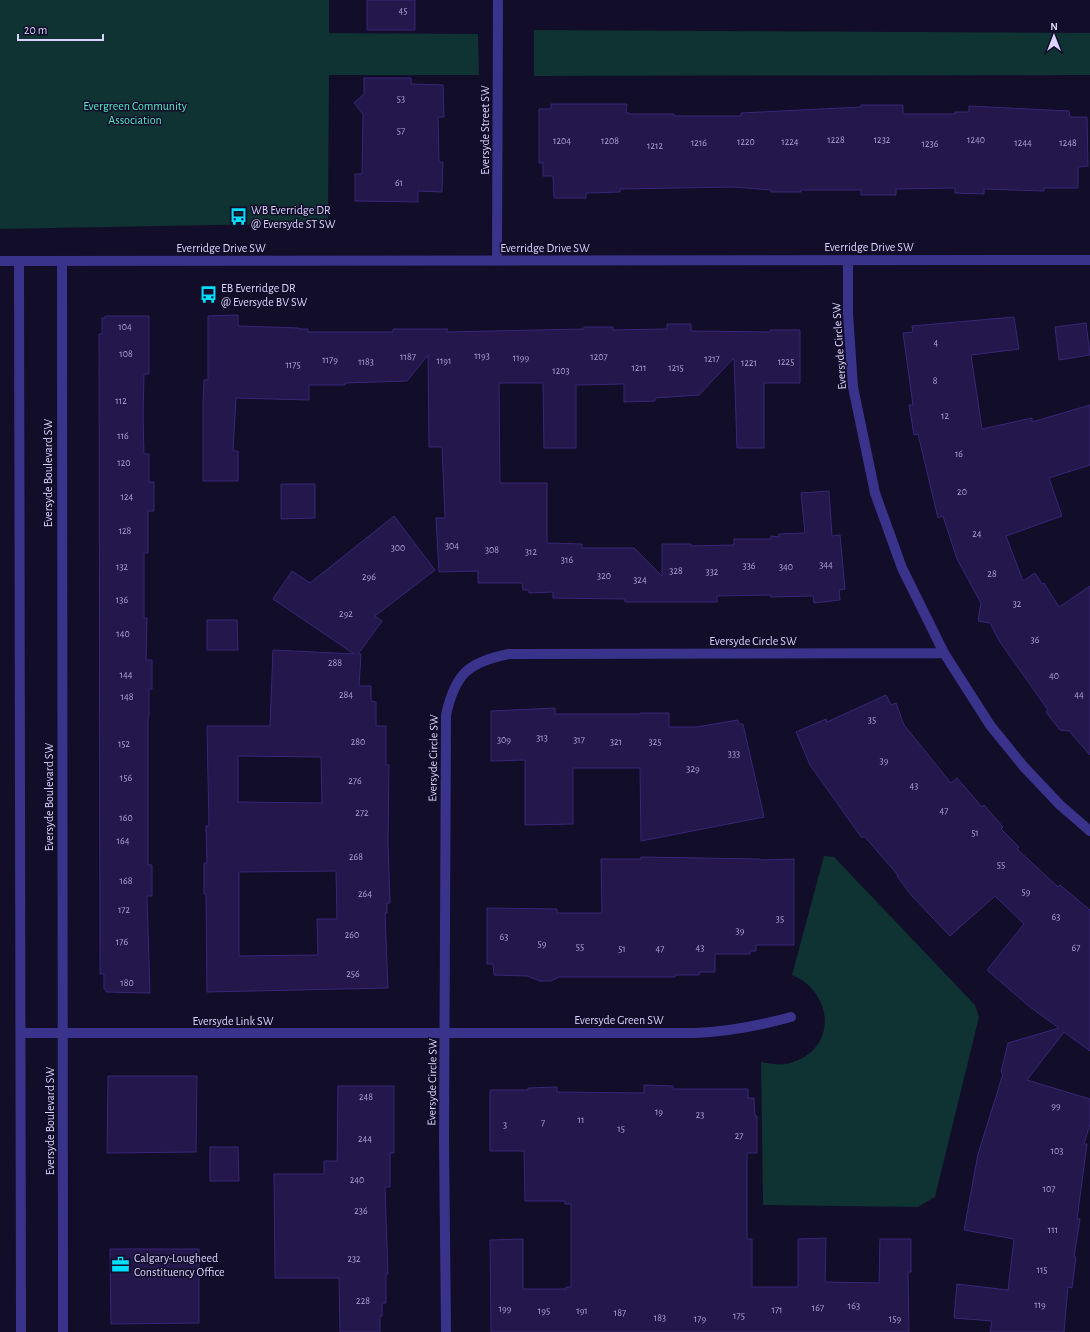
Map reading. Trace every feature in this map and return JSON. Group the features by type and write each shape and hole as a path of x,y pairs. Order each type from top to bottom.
{"street":[{"name":"Eversyde Street SW","path":"497,261 498,0"},
{"name":"Eversyde Circle SW","path":"848,260 848,313 853,387 875,493 902,568 944,653 990,725 1024,767 1060,805 1090,831"},
{"name":"Everridge Drive SW","path":"0,261 1090,260"},
{"path":"20,261 21,1332"},
{"name":"Eversyde Boulevard SW","path":"62,261 63,1332"},
{"name":"Eversyde Circle SW","path":"446,1332 444,1140 446,1033 446,715 450,695 458,680 472,665 490,657 510,654 944,653"},
{"name":"Eversyde Green SW","path":"446,1033 728,1032 791,1017"},
{"name":"Eversyde Link SW","path":"21,1033 446,1033"}],"green space":[{"name":"Evergreen Community Association","path":"0,0 329,0 329,33 478,34 479,75 329,75 328,223 0,229"},
{"path":"534,30 1090,33 1090,75 534,76"},
{"path":"824,856 834,857 975,1005 979,1017 935,1197 918,1207 763,1205 761,1062 789,1064 798,1060 811,1052 819,1042 824,1030 825,1017 822,1004 815,993 805,983 792,975"}],"building":[{"path":"367,0 415,0 415,30 367,30"},
{"path":"364,78 411,78 411,84 443,85 444,117 438,117 439,162 443,162 442,192 418,191 418,202 355,201 355,174 362,174 363,114 354,103 364,94"},
{"path":"551,104 627,104 626,113 629,114 674,114 674,116 741,116 741,113 861,107 861,105 903,105 903,114 955,114 955,112 969,112 969,106 1069,111 1070,117 1087,117 1088,166 1078,167 1078,188 1044,188 1044,191 984,189 984,194 955,193 955,188 896,189 896,195 861,195 861,190 801,190 801,192 771,192 771,190 733,187 620,189 620,192 586,193 586,198 554,198 553,176 543,176 543,163 539,163 539,109 551,109"},
{"path":"238,315 238,326 299,328 308,329 308,332 393,332 393,329 448,329 446,332 584,329 584,327 613,327 613,330 667,329 667,324 691,324 691,331 770,332 770,330 800,330 800,383 764,383 764,448 737,448 734,358 699,395 655,398 655,401 624,402 624,384 576,385 576,448 544,448 543,383 499,383 500,483 547,483 547,543 582,544 582,548 634,548 662,576 662,544 691,544 691,546 734,545 734,539 771,539 771,536 779,537 779,534 805,533 801,493 829,491 832,536 840,535 845,589 839,590 840,600 814,603 813,596 771,597 771,595 717,596 717,602 625,602 625,599 553,598 553,592 529,593 529,590 523,590 522,583 478,583 478,571 439,572 436,518 445,518 442,447 429,447 428,355 407,381 345,383 345,385 309,385 309,400 236,398 233,451 238,451 238,481 203,481 203,403 204,380 208,380 208,316"},
{"path":"105,316 149,316 149,374 144,374 143,415 144,454 149,454 149,482 154,482 154,511 148,511 148,553 144,553 144,618 147,618 146,660 152,660 152,689 149,689 148,716 148,865 152,865 152,896 147,896 150,993 106,992 106,989 104,989 104,974 100,974 99,334 102,334 102,318 105,318"},
{"path":"1014,317 1019,349 971,355 982,429 1032,418 1032,422 1090,405 1090,465 1049,478 1062,516 1006,536 1023,581 1035,573 1042,584 1044,583 1059,607 1090,586 1090,755 1069,731 1060,730 1046,712 1048,710 1000,642 990,623 978,621 981,603 957,559 943,516 938,518 918,434 914,435 909,405 913,405 903,333 913,332 912,326"},
{"path":"1086,323 1090,355 1059,360 1055,327"},
{"path":"281,484 315,484 315,518 281,519"},
{"path":"394,516 435,570 375,616 382,621 358,654 361,654 359,686 371,686 371,701 376,702 376,726 386,726 386,765 389,765 388,842 390,903 387,903 387,913 385,913 388,988 207,992 206,894 204,894 204,863 207,863 206,826 209,826 207,726 270,726 273,650 354,654 273,599 292,571 310,583","holes":["238,756 321,757 322,803 238,802","336,871 337,919 317,919 318,955 239,956 239,872"]},
{"path":"207,620 237,620 238,650 207,650"},
{"path":"886,695 891,705 896,703 904,725 951,783 957,778 982,807 984,805 1003,827 1001,829 1019,847 1017,849 1058,887 1060,885 1090,910 1090,1051 1064,1032 1027,1080 1090,1099 1090,1124 1084,1144 1087,1144 1077,1219 1080,1219 1074,1257 1076,1257 1072,1288 1068,1287 1064,1332 990,1332 992,1321 954,1318 957,1284 1008,1290 1014,1239 964,1230 978,1154 1003,1074 1001,1072 1008,1043 1059,1028 1030,1007 987,970 1024,924 995,896 950,936 912,896 897,876 898,875 864,836 862,838 810,765 796,732 826,719 827,722"},
{"path":"555,708 555,714 669,713 669,727 696,727 738,720 739,724 743,724 764,817 641,841 640,768 573,768 573,824 525,825 525,760 491,761 491,711"},
{"path":"641,857 760,860 794,859 794,945 756,945 756,951 750,951 750,954 715,954 715,972 700,972 699,975 675,975 675,977 559,977 551,981 540,981 527,976 494,975 493,964 487,964 487,908 557,909 557,913 602,913 601,859 641,859"},
{"path":"108,1076 197,1076 196,1152 107,1153"},
{"path":"644,1085 673,1086 673,1089 748,1089 748,1098 754,1098 755,1116 757,1116 757,1153 747,1153 747,1239 752,1239 752,1287 798,1287 798,1239 826,1238 825,1282 879,1283 880,1239 911,1239 911,1272 908,1272 909,1332 491,1332 490,1240 523,1239 523,1289 566,1289 566,1287 571,1287 571,1204 565,1204 565,1201 525,1201 524,1151 490,1151 490,1090 528,1090 528,1088 557,1087 557,1092 644,1093"},
{"path":"338,1086 394,1086 394,1153 390,1153 390,1187 385,1187 388,1274 386,1274 386,1303 382,1303 382,1316 380,1316 380,1332 340,1332 339,1278 275,1278 274,1174 324,1174 324,1161 337,1161"},
{"path":"210,1147 238,1147 239,1181 210,1181"},
{"path":"110,1249 199,1249 199,1323 111,1324"}],"place":[{"name":"WB Everridge DR @ Eversyde ST SW","path":"238,217"},
{"name":"EB Everridge DR @ Eversyde BV SW","path":"208,295"},
{"name":"Calgary-Lougheed Constituency Office","path":"121,1265"}]}
